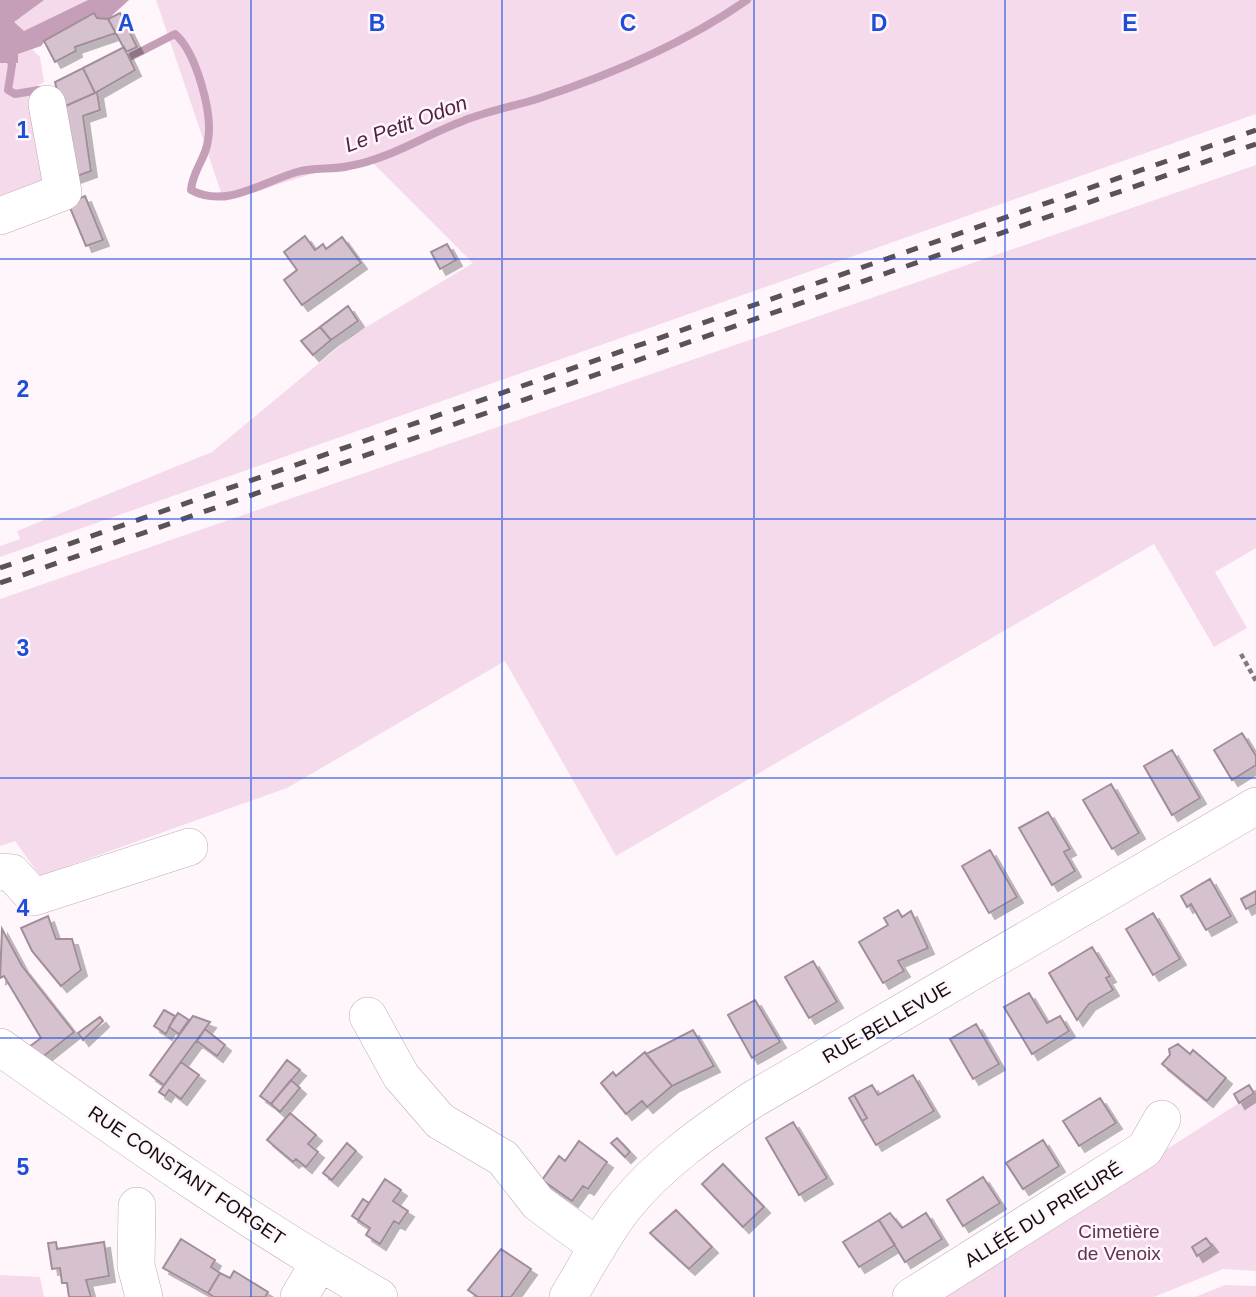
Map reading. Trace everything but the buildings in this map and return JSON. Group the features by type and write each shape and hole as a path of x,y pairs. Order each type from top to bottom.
{"street":[{"path":"0,216 63,192 47,104"},
{"name":"RUE BELLEVUE","path":"568,1297 625,1206 662,1167 702,1133 752,1100 1256,806"},
{"path":"0,872 12,873 34,897 188,846"},
{"path":"368,1016 401,1076 440,1121 503,1158 538,1203 598,1247"},
{"name":"RUE CONSTANT FORGET","path":"0,1047 186,1177 319,1263 379,1297"},
{"name":"ALLÉE DU PRIEURÉ","path":"911,1297 1145,1149 1162,1119"},
{"path":"137,1206 136,1266 144,1297"},
{"path":"299,1297 319,1263"}],"path":[{"path":"1241,654 1256,681"}],"green space":[{"path":"0,0 108,0 26,43 40,57 44,82 37,86 53,176 0,210"},
{"path":"156,0 1256,0 1256,114 0,557 0,546 20,539 17,531 212,452 353,335 473,263 367,157 224,201"},
{"path":"1256,165 1256,548 1215,572 1247,628 1214,647 1154,544 616,856 505,661 287,788 40,876 15,841 0,846 0,599"},
{"name":"Cimetière de Venoix","path":"1256,1092 1256,1271 1223,1269 1154,1297 937,1297"},
{"path":"0,1275 40,1277 44,1297 0,1297"},
{"path":"1225,1285 1256,1286 1256,1297 1195,1297"}],"shaded area":[{"path":"0,0 44,0 14,22 24,31 88,0 129,0 108,19 97,18 94,13 45,41 41,46 18,54 18,63 0,63"}],"waterway":[{"name":"Le Petit Odon","path":"132,56 175,34 190,54 205,99 209,128 207,147 191,190 217,197 244,192 297,172 364,163 472,117 594,79 673,44 747,0"},
{"name":"Le Petit Odon","path":"9,56 12,65 8,90 15,94 39,90"}],"railway":[{"path":"0,568 1256,130"},
{"path":"0,583 1256,144"}]}
